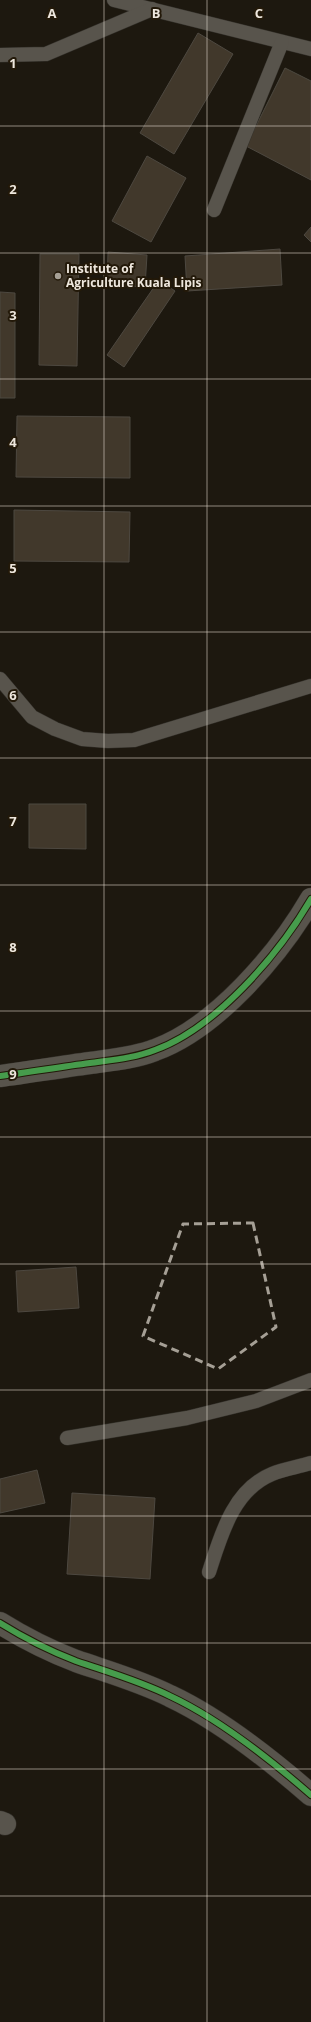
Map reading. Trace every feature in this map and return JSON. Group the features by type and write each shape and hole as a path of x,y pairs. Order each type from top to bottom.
{"street":[{"path":"0,1076 121,1059 154,1051 175,1042 198,1028 227,1002 266,962 299,919 311,899"},
{"path":"0,1624 21,1636 76,1660 133,1679 171,1696 215,1722 286,1774 311,1795"}],"lane":[{"path":"114,0 311,49"},
{"path":"0,55 46,54 152,9"},
{"path":"214,210 282,42"},
{"path":"0,679 32,717 55,730 82,739 108,741 134,740 311,686"},
{"path":"66,1438 187,1418 256,1401 311,1380"},
{"path":"209,1572 224,1526 246,1491 272,1474 311,1463"}],"highlighted area":[{"path":"253,1223 276,1327 218,1369 143,1336 183,1224"}],"building":[{"path":"198,33 233,54 174,154 140,133"},
{"path":"285,68 311,81 311,180 246,146"},
{"path":"147,156 186,178 151,242 112,221"},
{"path":"311,227 311,242 304,235"},
{"path":"280,249 282,285 187,291 185,256"},
{"path":"108,252 147,255 145,287 107,285"},
{"path":"40,254 79,254 77,366 39,365"},
{"path":"159,280 175,291 124,367 107,355"},
{"path":"0,292 15,293 15,398 0,398"},
{"path":"17,416 130,417 130,478 16,477"},
{"path":"14,510 130,512 129,562 14,561"},
{"path":"29,804 86,804 86,849 29,848"},
{"path":"76,1267 79,1308 18,1312 16,1271"},
{"path":"37,1470 45,1503 0,1513 0,1479"},
{"path":"72,1493 155,1498 150,1579 67,1574"}],"cycle path":[{"path":"0,1076 131,1057 155,1050 178,1039 201,1025 244,987 282,943 311,899"},
{"path":"0,1623 57,1653 147,1686 188,1705 244,1741 311,1795"}],"place":[{"name":"Institute of Agriculture Kuala Lipis","path":"58,276"}]}
